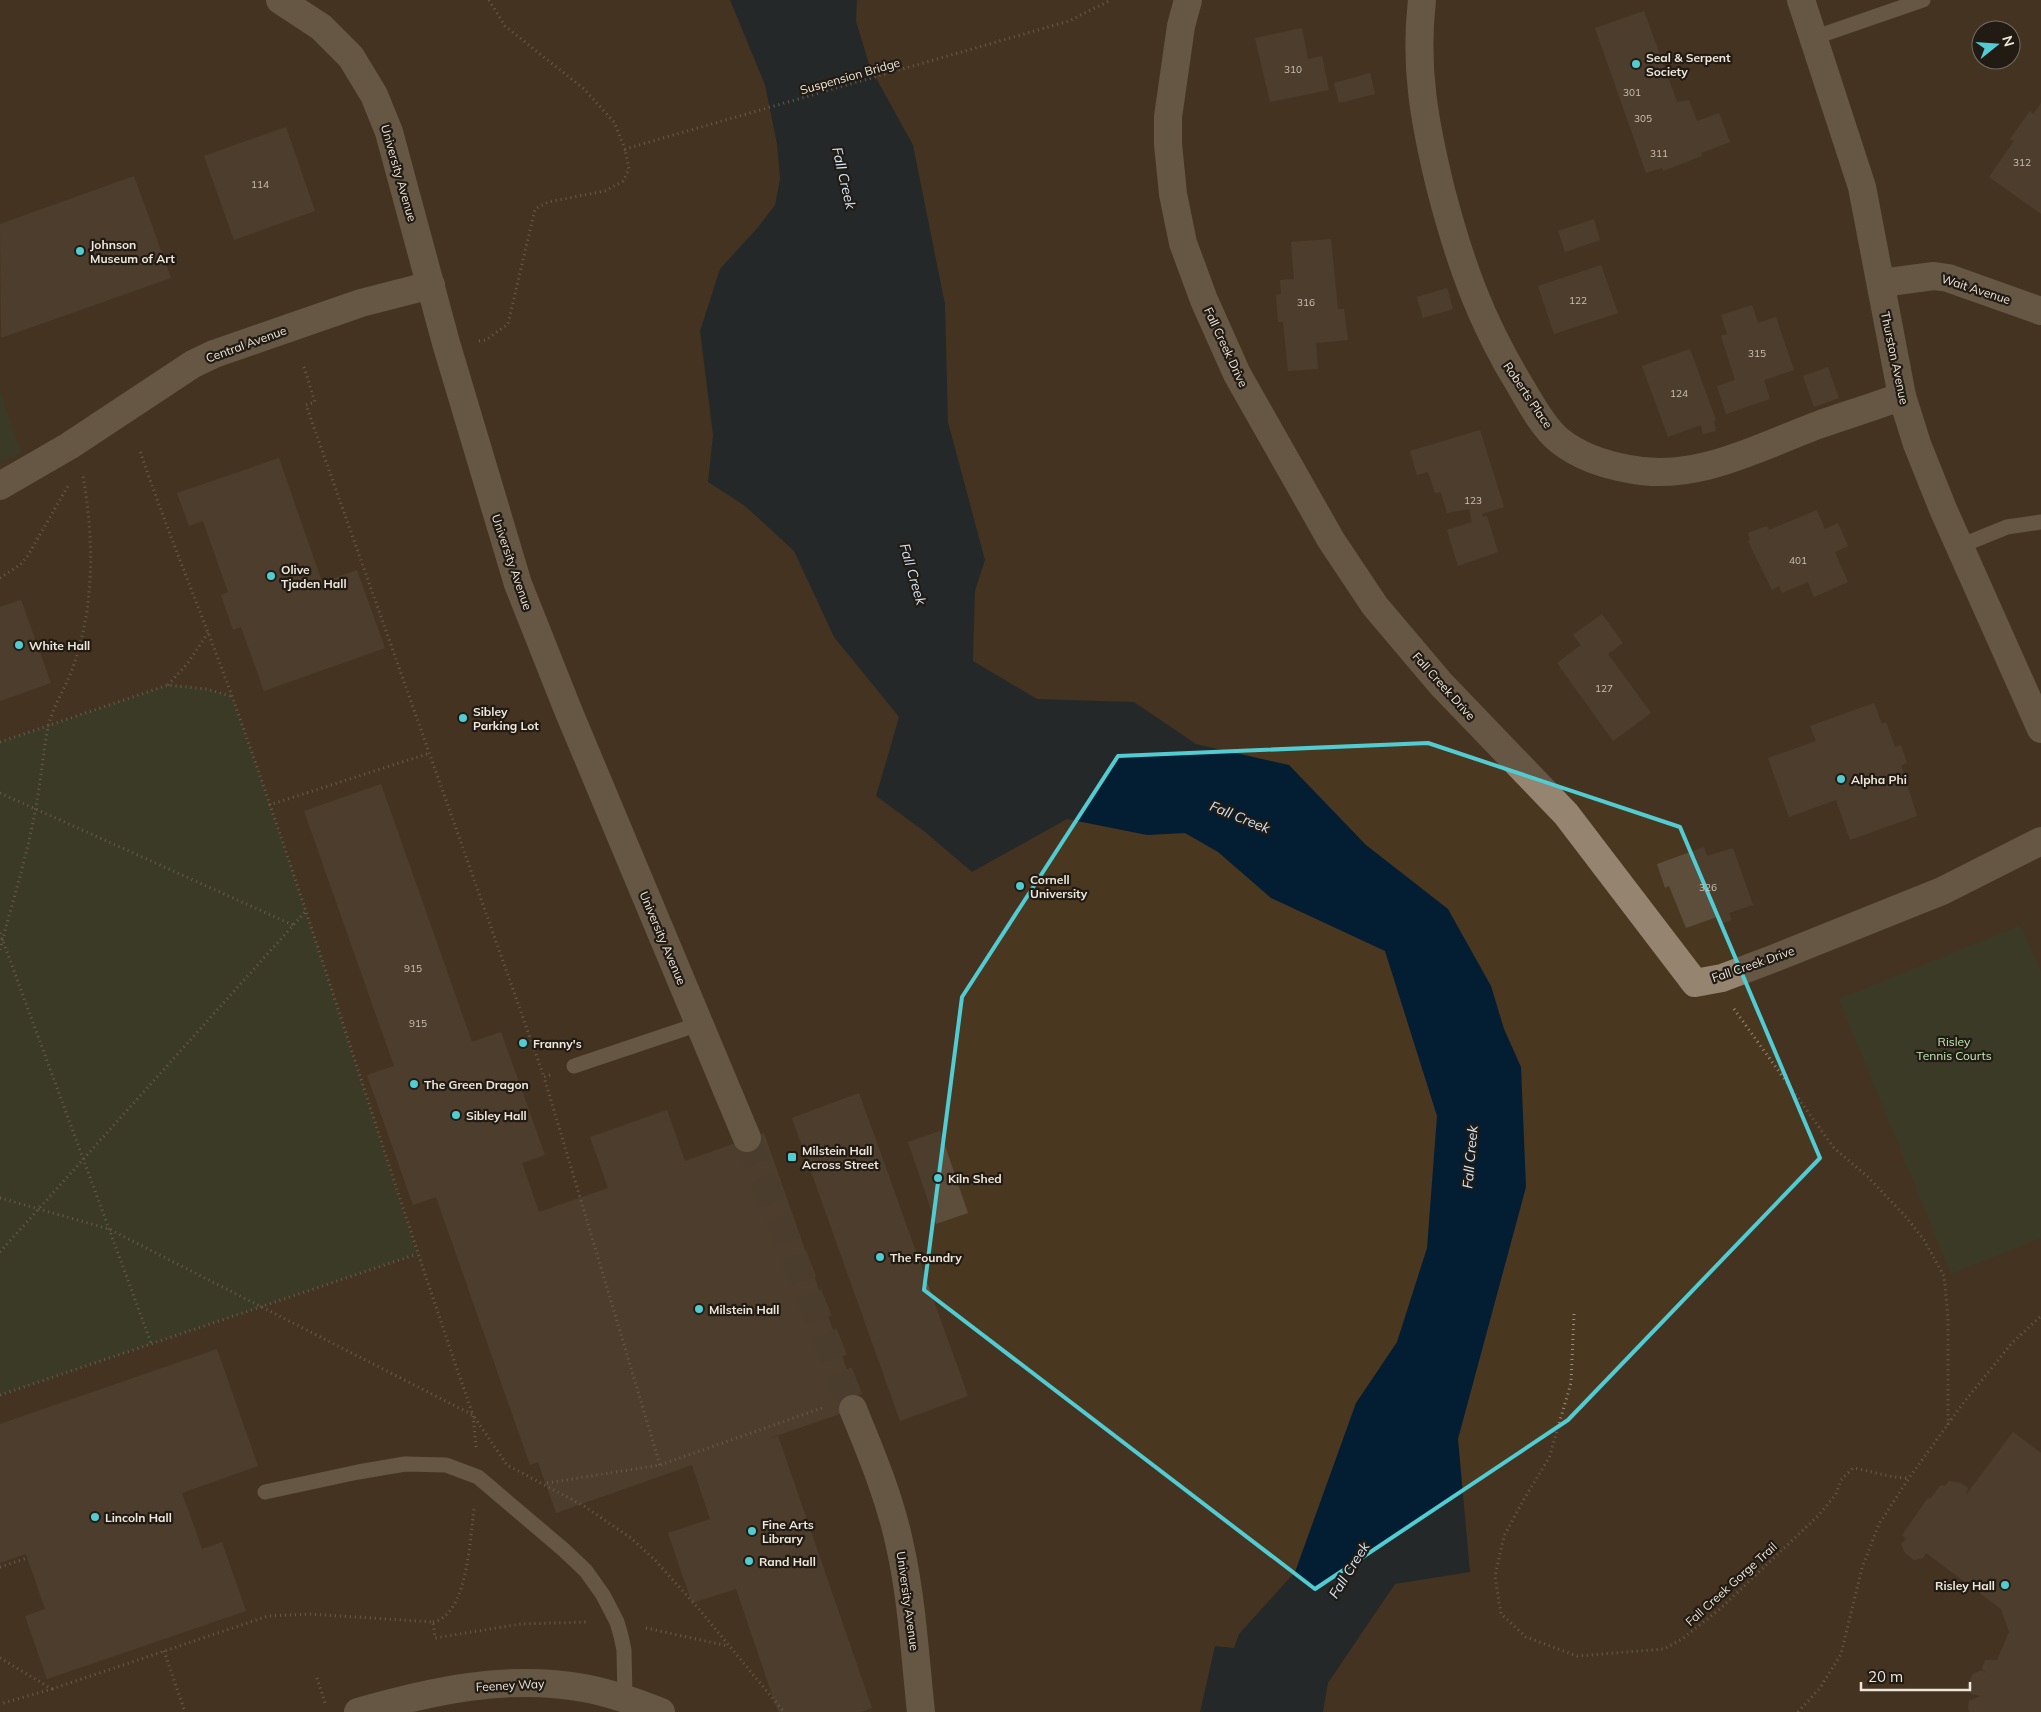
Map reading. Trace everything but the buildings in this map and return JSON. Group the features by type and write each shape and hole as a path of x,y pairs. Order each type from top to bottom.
{"street":[{"name":"University Avenue","path":"280,0 321,27 351,57 374,95 389,132 495,514 518,584 568,710 747,1138"},
{"name":"Fall Creek Drive","path":"1188,0 1181,26 1168,117 1168,144 1173,194 1183,243 1204,300 1237,374 1331,540 1375,606 1441,684 1566,814 1695,982 1722,978 1933,894 2041,841"},
{"name":"Roberts Place","path":"1422,0 1418,51 1425,127 1457,252 1478,307 1504,360 1534,410 1559,441 1593,460 1631,470 1672,471 1712,465 1743,455 1819,425 1902,396"},
{"name":"Thurston Avenue","path":"1801,0 1862,188 1902,396 1918,444 1960,546 2041,730"},
{"name":"Wait Avenue","path":"1881,283 1934,276 1948,278 2041,311"},
{"name":"Central Avenue","path":"0,486 69,446 193,364 214,354 361,303 431,284"},
{"name":"University Avenue","path":"841,1407 890,1506 908,1587 921,1712"},
{"name":"Feeney Way","path":"358,1712 417,1695 502,1683 562,1685 625,1699 661,1712"}],"lane":[{"path":"1814,38 1923,0"},
{"path":"1960,546 2006,527 2041,522"},
{"path":"574,1066 699,1024"},
{"path":"265,1492 405,1464 446,1466 478,1477 564,1550 586,1571 603,1595 622,1636 625,1699"}],"path":[{"path":"471,342 486,340 508,324 535,210 548,202 605,192 623,181 630,168 626,149 614,122 584,89 505,26 489,0"},
{"name":"Suspension Bridge","path":"626,149 635,148 1069,20 1110,0"},
{"path":"304,367 315,402 306,404 544,1077 660,1465"},
{"path":"140,452 232,696 306,911 417,1254 473,1415 476,1453"},
{"path":"0,578 20,565 27,557 73,479 83,472 89,510 90,588 84,629 73,667 49,725 36,807 0,950"},
{"path":"168,685 187,664 208,633"},
{"path":"0,742 168,685 206,689 232,696"},
{"path":"269,805 430,753"},
{"path":"0,792 293,925"},
{"path":"0,1252 306,911"},
{"path":"0,933 151,1343"},
{"path":"1695,982 1729,1000 1834,1148 1868,1177 1924,1240 1944,1276 1948,1317 1948,1425"},
{"path":"544,1077 574,1066"},
{"path":"0,1198 109,1229 473,1415 507,1465 584,1506 632,1538 679,1585 784,1712"},
{"path":"0,1395 417,1254"},
{"name":"Fall Creek Gorge Trail","path":"1574,1314 1571,1383 1549,1458 1504,1536 1495,1576 1501,1614 1526,1637 1577,1656 1664,1649 1682,1639 1720,1609 1812,1521 1836,1494 1841,1480 1853,1468 1871,1471 1891,1478 1909,1478"},
{"path":"1798,1712 1820,1688 1842,1654 1862,1568 1879,1524 1909,1478 1948,1425 2012,1344 2041,1316"},
{"path":"545,1484 660,1465 841,1407"},
{"path":"0,1704 52,1689 268,1616 308,1614 433,1622 440,1620 462,1588 475,1499"},
{"path":"0,1567 27,1558"},
{"path":"433,1622 435,1638 521,1624 596,1622"},
{"path":"641,1627 729,1646"},
{"path":"164,1651 186,1712"},
{"path":"0,1658 52,1689"},
{"path":"317,1678 328,1712"}],"highlighted area":[{"path":"1428,743 1680,827 1820,1158 1568,1420 1315,1589 924,1290 962,997 1118,756"}],"shaded area":[{"name":"Cornell University","path":"0,0 2041,0 2041,1712 0,1712"}],"green space":[{"path":"0,391 21,453 0,462"},
{"path":"168,685 206,689 232,696 306,911 417,1254 0,1395 0,742"},
{"name":"Risley Tennis Courts","path":"2021,925 2041,973 2041,1238 1951,1274 1839,999"}],"water":[{"name":"Fall Creek","path":"730,0 857,0 856,21 870,67 913,145 945,304 948,422 985,560 975,591 973,661 1037,699 1134,702 1196,744 1289,765 1366,845 1448,909 1491,986 1504,1029 1521,1067 1526,1187 1458,1439 1470,1572 1395,1584 1328,1683 1323,1712 1200,1712 1215,1646 1234,1648 1239,1634 1295,1572 1356,1403 1397,1342 1427,1248 1437,1116 1385,951 1271,898 1218,852 1185,833 1147,835 1067,819 972,872 925,832 876,796 899,717 834,637 794,551 745,506 708,482 713,435 700,331 720,269 759,226 775,205 780,179 777,144 765,85"}],"tunnel":[{"path":"747,1138 853,1409"}],"place":[{"name":"Seal & Serpent Society","path":"1636,64"},
{"name":"Johnson Museum of Art","path":"80,251"},
{"name":"Olive Tjaden Hall","path":"271,576"},
{"name":"White Hall","path":"19,645"},
{"name":"Sibley Parking Lot","path":"463,718"},
{"name":"Alpha Phi","path":"1841,779"},
{"name":"Cornell University","path":"1020,886"},
{"name":"Franny's","path":"523,1043"},
{"name":"The Green Dragon","path":"414,1084"},
{"name":"Sibley Hall","path":"456,1115"},
{"name":"Milstein Hall Across Street","path":"792,1157"},
{"name":"Kiln Shed","path":"938,1178"},
{"name":"The Foundry","path":"880,1257"},
{"name":"Milstein Hall","path":"699,1309"},
{"name":"Lincoln Hall","path":"95,1517"},
{"name":"Fine Arts Library","path":"752,1531"},
{"name":"Rand Hall","path":"749,1561"},
{"name":"Risley Hall","path":"2005,1585"}]}
